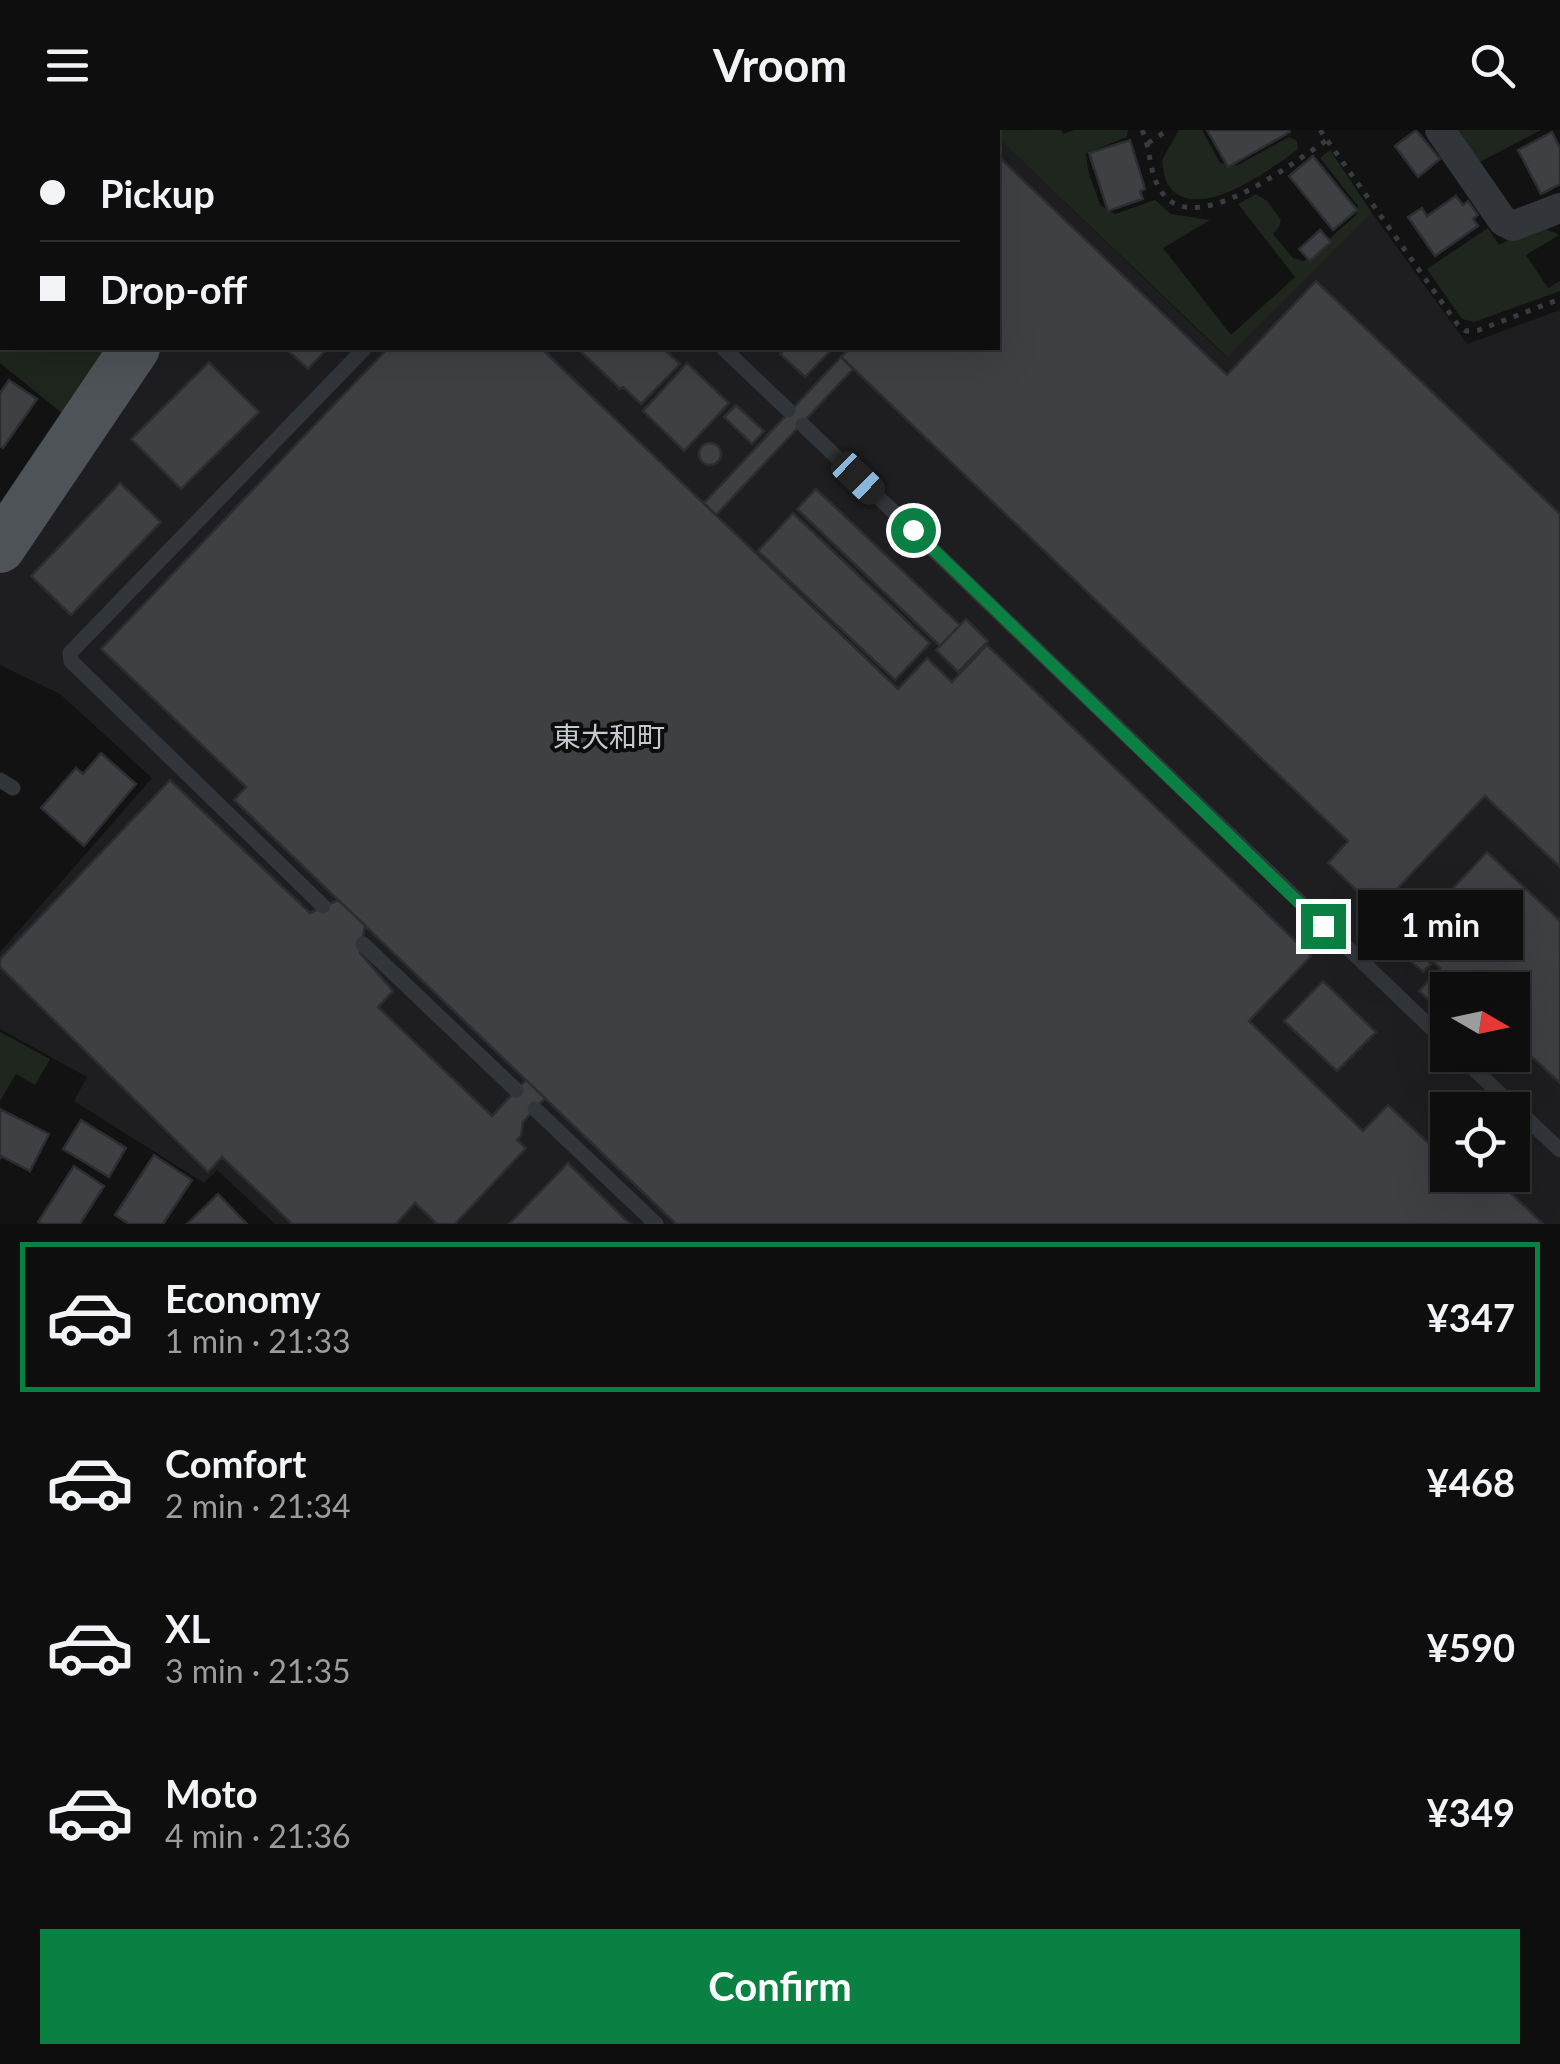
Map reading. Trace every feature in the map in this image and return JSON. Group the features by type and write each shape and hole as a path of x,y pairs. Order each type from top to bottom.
{"main road":[{"path":"0,548 135,350"}],"street":[{"path":"1440,130 1503,221 1513,226 1560,208"}],"lane":[{"path":"323,906 71,661 70,653 363,350"},
{"path":"725,350 788,410"},
{"path":"803,425 1430,1027"},
{"path":"363,944 516,1090"},
{"path":"1477,1072 1560,1150"},
{"path":"535,1109 656,1224"}],"path":[{"path":"1142,130 1153,178 1176,207 1191,209 1212,205 1272,178 1327,140"},
{"path":"1148,143 1168,130"},
{"path":"1320,130 1458,325 1466,330 1479,330 1560,299"}],"shaded area":[{"path":"1000,130 1061,130 1063,134 1074,130 1128,130 1127,137 1086,153 1100,205 1115,214 1155,200 1171,214 1210,220 1163,248 1231,335 1295,277 1238,204 1256,194 1267,201 1281,220 1273,234 1293,258 1304,261 1356,215 1358,206 1320,158 1330,150 1372,213 1227,357 1000,140"},
{"path":"1179,130 1202,130 1220,163 1238,165 1289,137 1297,141 1298,149 1232,190 1194,199 1179,195 1164,175 1162,160"},
{"path":"1455,130 1541,130 1476,164"},
{"path":"1000,140 1226,357 1372,213 1467,344 1560,310 1560,1224 275,1224 217,1170 204,1183 74,1101 87,1077 0,1029 0,952 152,778 60,694 0,665 0,574 155,350 1000,350"},
{"path":"1538,225 1559,235 1526,255 1548,288 1560,281 1560,291 1474,322 1462,319 1427,269 1488,228 1499,245"},
{"path":"0,350 109,350 63,414 0,363"},
{"path":"0,1032 50,1059 35,1085 16,1074 0,1101"}],"building":[{"path":"1207,130 1289,130 1290,132 1228,167"},
{"path":"1416,130 1440,159 1418,177 1395,146"},
{"path":"1552,132 1560,148 1560,184 1541,194 1518,150"},
{"path":"1130,140 1145,189 1140,191 1143,199 1108,211 1089,153"},
{"path":"1313,156 1357,210 1333,230 1289,176"},
{"path":"1000,158 1227,375 1316,281 1560,514 1560,867 1485,796 1377,910 1328,863 1348,841 841,357 848,350 1000,350"},
{"path":"1456,196 1463,205 1468,201 1478,215 1473,219 1478,226 1435,256 1408,217 1422,208 1427,216"},
{"path":"1320,230 1331,242 1310,261 1299,249"},
{"path":"287,350 326,350 308,369"},
{"path":"386,350 543,350 898,689 927,658 952,682 987,645 1311,956 1249,1021 1363,1131 1388,1105 1430,1144 1430,1192 1510,1192 1543,1224 676,1224 234,800 246,787 101,649"},
{"path":"579,350 665,350 680,364 641,404 623,387 620,389"},
{"path":"784,350 831,350 805,377 780,354"},
{"path":"841,357 853,369 716,515 704,503"},
{"path":"209,362 259,412 181,489 131,439"},
{"path":"687,363 729,403 684,451 643,411"},
{"path":"9,380 37,399 3,448 0,393"},
{"path":"736,405 764,431 752,444 724,417"},
{"path":"710,443 718,446 718,462 710,465 702,462 699,454 702,446"},
{"path":"120,483 161,522 71,615 31,576"},
{"path":"816,489 960,625 940,646 797,509"},
{"path":"793,513 930,643 895,680 758,551"},
{"path":"966,619 988,641 958,672 936,650"},
{"path":"101,753 136,784 84,846 41,808 76,768 83,774"},
{"path":"170,780 310,913 338,900 365,925 360,953 393,991 378,1007 492,1116 526,1080 545,1098 523,1122 517,1140 526,1148 455,1224 437,1224 415,1203 396,1224 292,1224 222,1157 208,1172 0,967 0,959"},
{"path":"1487,852 1560,921 1560,1083 1530,1055 1530,972 1436,972 1440,968 1407,937"},
{"path":"1414,948 1431,964 1423,972 1406,957"},
{"path":"1430,979 1430,1001 1419,991"},
{"path":"1323,981 1376,1032 1337,1071 1284,1021"},
{"path":"0,1109 49,1134 30,1171 1,1156 0,1159"},
{"path":"81,1120 126,1148 109,1177 63,1149"},
{"path":"154,1155 192,1180 163,1224 129,1224 115,1215"},
{"path":"568,1163 630,1224 509,1224"},
{"path":"74,1166 104,1186 80,1224 38,1222"},
{"path":"218,1194 247,1224 187,1224"}],"district":[{"name":"東大和町","path":"609,737"}],"route":[{"path":"913,530 1323,926"}]}
